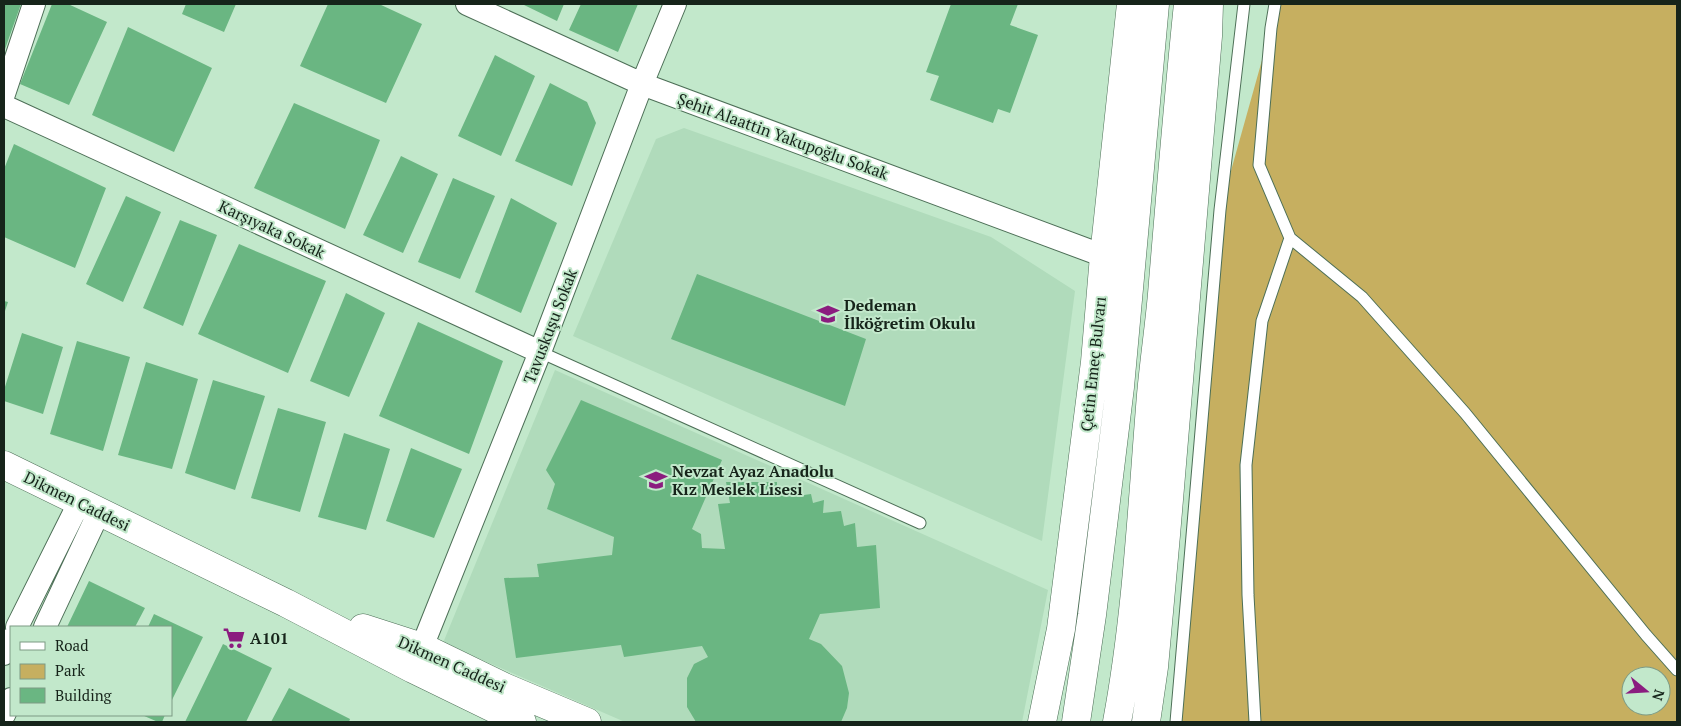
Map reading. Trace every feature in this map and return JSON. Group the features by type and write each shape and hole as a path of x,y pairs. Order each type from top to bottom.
{"main road":[{"name":"Çetin Emeç Bulvarı","path":"1042,722 1063,619 1095,362 1104,256 1131,4"},
{"name":"Çetin Emeç Bulvarı","path":"1076,722 1092,615 1120,387 1155,4"},
{"path":"1117,722 1123,693 1139,547 1162,296 1171,171 1188,4"},
{"path":"1146,722 1154,667 1166,535 1209,4"},
{"name":"Dikmen Caddesi","path":"4,465 286,603 418,658 504,686 587,722"},
{"name":"Dikmen Caddesi","path":"418,658 522,722"}],"street":[{"path":"4,94 34,4"},
{"name":"Şehit Alaattin Yakupoğlu Sokak","path":"467,4 642,84 1104,256"},
{"name":"Tavuskuşu Sokak","path":"418,658 540,352 642,84 675,4"},
{"name":"Karşıyaka Sokak","path":"4,106 540,352"},
{"path":"18,626 89,508"},
{"path":"45,626 89,508"},
{"path":"4,654 10,641"},
{"path":"4,715 10,701"}],"lane":[{"path":"1176,722 1220,210 1244,4"},
{"path":"1275,4 1271,28 1259,165 1290,238 1362,297 1465,413 1646,635 1677,670"},
{"path":"1255,722 1248,595 1246,466 1262,321 1290,238"},
{"path":"540,352 920,523"}],"shaded area":[{"name":"Dedeman İlköğretim Okulu","path":"684,128 991,237 1075,291 1042,541 573,336 656,139"},
{"name":"Nevzat Ayaz Anadolu Kız Meslek Lisesi","path":"555,370 1048,590 1022,722 625,722 443,643"}],"green space":[{"path":"1275,4 1677,4 1677,722 1176,722 1220,210 1271,28"}],"building":[{"path":"4,4 21,4 4,52"},
{"path":"52,4 68,4 107,22 69,105 20,84"},
{"path":"186,4 236,4 224,32 182,14"},
{"path":"328,4 379,4 422,24 386,103 300,66"},
{"path":"522,4 564,4 557,21"},
{"path":"581,4 638,4 618,52 569,30"},
{"path":"951,4 1018,4 1010,25 1038,35 1010,113 998,109 993,123 930,100 939,76 926,72"},
{"path":"128,27 212,68 174,152 92,115"},
{"path":"495,55 535,76 501,156 458,136"},
{"path":"550,83 587,102 596,123 572,186 515,161"},
{"path":"294,103 380,140 345,229 254,188"},
{"path":"14,144 106,188 75,268 4,237 4,169"},
{"path":"401,156 438,174 403,253 363,235"},
{"path":"453,178 495,196 460,279 418,262"},
{"path":"126,196 161,212 123,302 86,284"},
{"path":"511,198 557,223 521,313 475,292"},
{"path":"180,220 217,235 183,326 143,308"},
{"path":"239,244 326,281 288,373 198,334"},
{"name":"Dedeman İlköğretim Okulu","path":"697,274 866,339 845,406 671,339"},
{"path":"346,293 385,313 349,397 310,381"},
{"path":"4,301 8,302 4,314"},
{"path":"418,322 503,361 469,454 379,416"},
{"path":"22,333 63,347 43,414 4,401 4,390"},
{"path":"77,341 130,357 103,451 50,434"},
{"path":"146,362 198,379 172,469 118,455"},
{"path":"213,380 265,396 235,490 185,473"},
{"path":"581,400 722,460 692,529 701,534 702,548 725,549 718,504 730,503 726,482 777,482 777,490 790,489 791,497 811,494 813,503 824,500 823,513 841,511 844,526 855,523 857,547 876,545 880,608 820,614 809,639 821,644 842,666 849,693 847,708 841,722 696,722 687,707 687,678 694,664 708,657 702,646 624,657 621,645 516,658 504,578 539,577 537,564 612,555 614,537 547,509 555,484 546,470"},
{"path":"278,408 326,422 300,512 251,498"},
{"path":"344,433 390,449 366,530 318,517"},
{"path":"411,448 462,469 434,538 386,521"},
{"path":"89,581 145,608 136,626 67,626"},
{"path":"154,614 203,637 172,700 172,626 148,626"},
{"path":"223,644 272,668 246,722 185,722"},
{"path":"289,688 350,719 349,722 271,722"},
{"path":"144,716 165,716 162,722"}],"place":[{"name":"Dedeman İlköğretim Okulu","path":"828,314"},
{"name":"Nevzat Ayaz Anadolu Kız Meslek Lisesi","path":"656,480"},
{"name":"A101","path":"234,638"}]}
